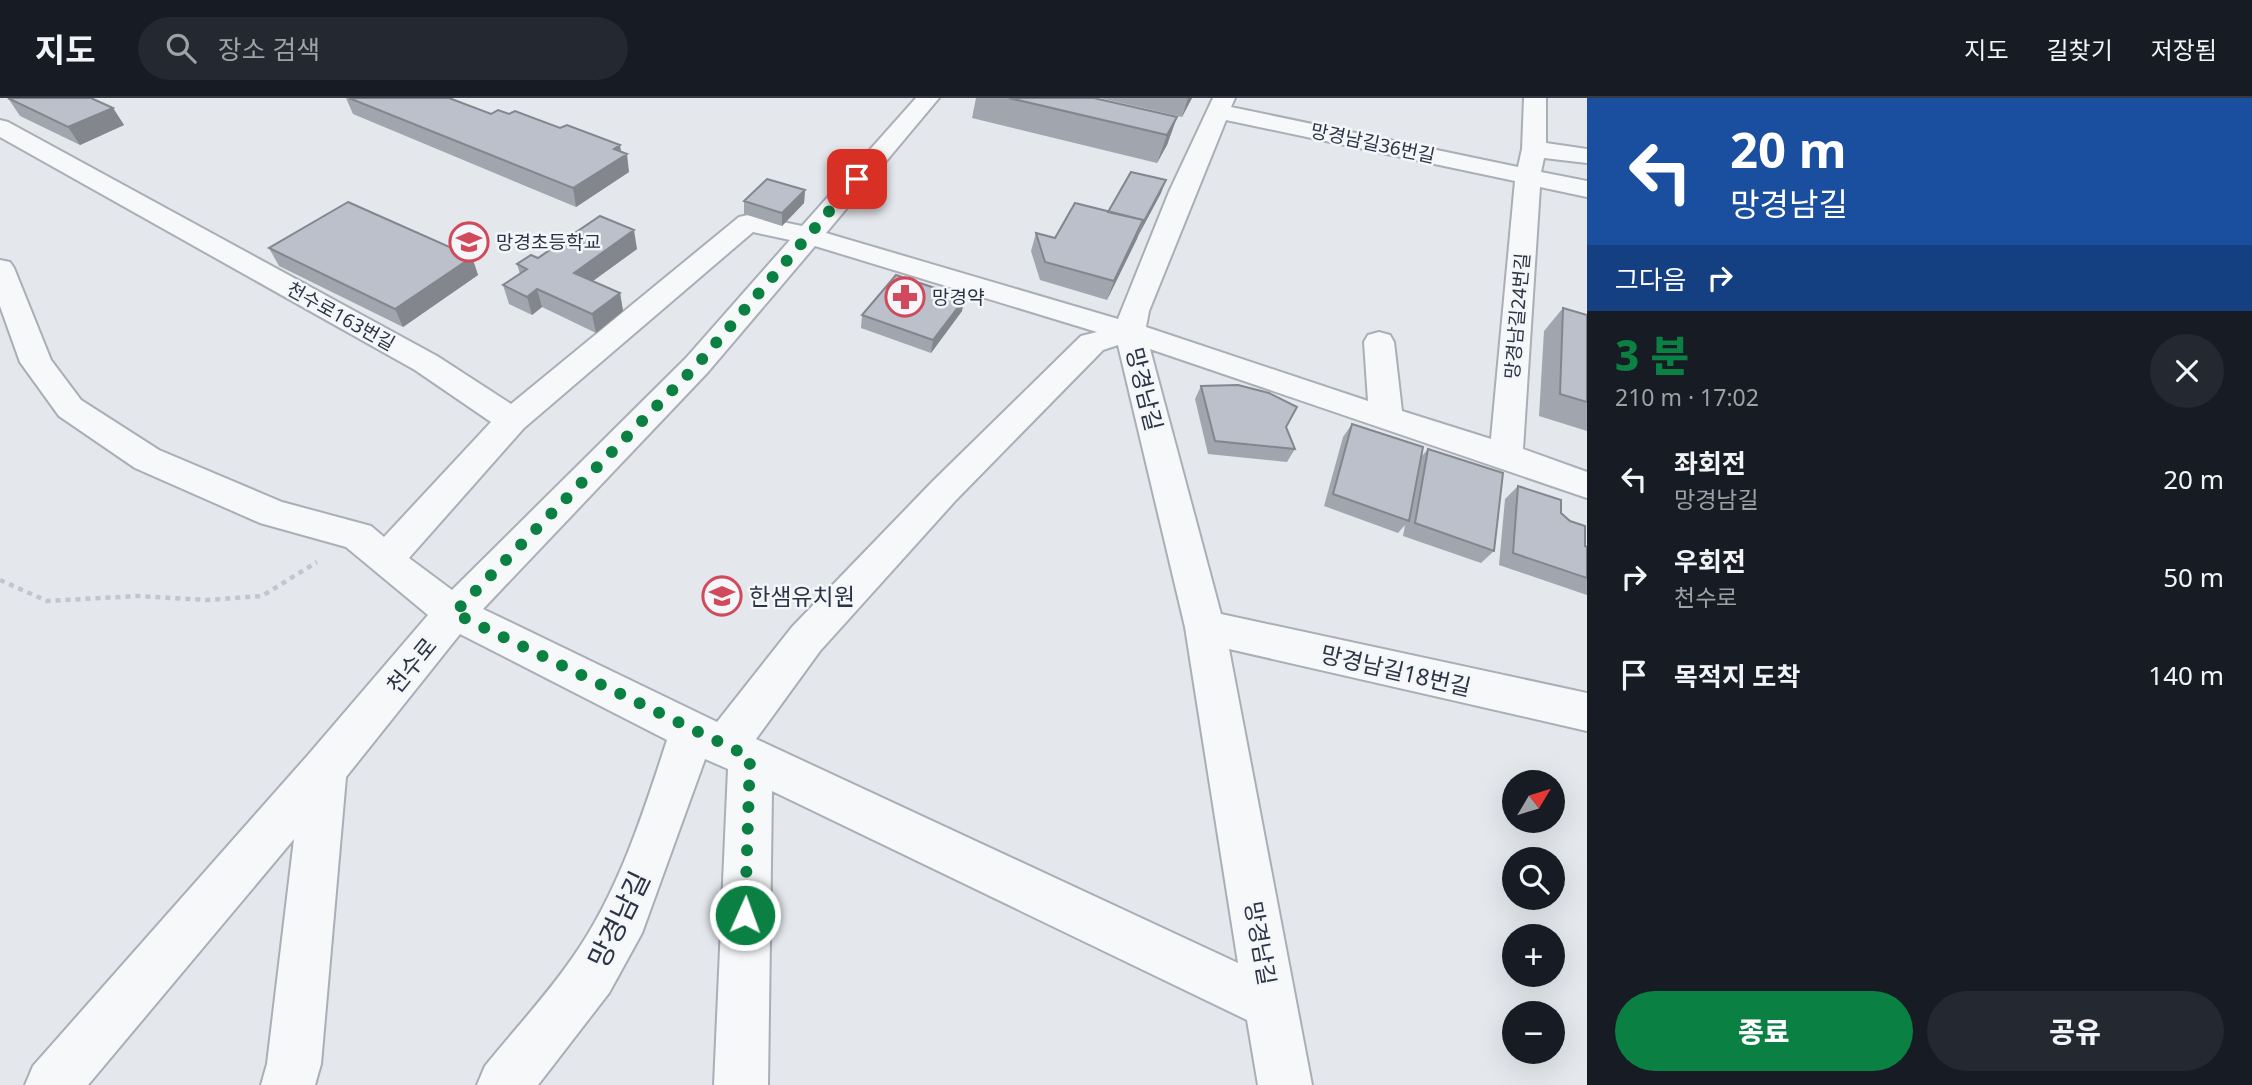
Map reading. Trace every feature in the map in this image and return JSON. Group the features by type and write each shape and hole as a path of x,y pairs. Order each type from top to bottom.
{"street":[{"name":"천수로","path":"52,1085 324,770 454,613 697,365 928,98"},
{"path":"1535,98 1531,162 1587,156"},
{"name":"망경남길","path":"1221,104 1144,287 1130,331 1205,627 1272,1005"},
{"name":"망경남길36번길","path":"1221,104 1531,162 1587,189"},
{"name":"천수로163번길","path":"0,127 426,363 512,420"},
{"name":"망경남길24번길","path":"1506,456 1531,162"},
{"name":"망경남길","path":"512,420 748,223 809,236 1130,331"},
{"path":"0,268 36,362 70,408 147,458 273,513 358,536 454,613"},
{"name":"망경남길","path":"504,1085 591,975 625,916 674,788 722,745 806,639 944,491 1092,343 1130,331"},
{"path":"1130,331 1587,485"},
{"path":"1379,342 1386,418"},
{"path":"385,560 512,420"},
{"name":"망경남길","path":"454,613 722,745 1272,1005"},
{"name":"망경남길18번길","path":"1205,627 1587,712"},
{"path":"722,745 741,1085"},
{"path":"288,1085 295,1064 324,770"},
{"path":"1272,1005 1285,1085"}],"path":[{"path":"0,580 47,601 137,596 207,600 262,596 358,536"}],"building":[{"path":"8,98 91,98 113,108 68,127"},
{"path":"349,98 449,98 491,114 498,110 509,114 515,111 560,128 567,125 620,145 614,149 627,154 573,188"},
{"path":"1009,98 1094,98 1177,117 1167,135"},
{"path":"1131,172 1166,180 1143,223 1143,220 1108,212"},
{"path":"767,179 805,190 782,213 744,201"},
{"path":"348,202 472,257 395,309 269,248"},
{"path":"1075,203 1143,220 1114,281 1045,262 1036,233 1055,238"},
{"path":"600,216 634,230 574,273 620,293 592,314 537,289 527,297 503,285 527,269 517,264 531,255 538,258"},
{"path":"896,275 965,298 933,340 862,315"},
{"path":"1563,308 1587,315 1587,402 1560,394"},
{"path":"1238,385 1269,393 1297,407 1286,427 1295,449 1215,441 1201,386"},
{"path":"1352,424 1423,447 1409,521 1333,494"},
{"path":"1428,449 1503,473 1494,551 1415,523"},
{"path":"1518,486 1561,500 1561,513 1570,521 1585,526 1587,578 1513,553"}],"place":[{"name":"망경초등학교","path":"469,242"},
{"name":"망경약","path":"905,297"},
{"name":"한샘유치원","path":"722,596"}],"route":[{"path":"745,915 750,757 454,613 697,365 857,179"}]}
